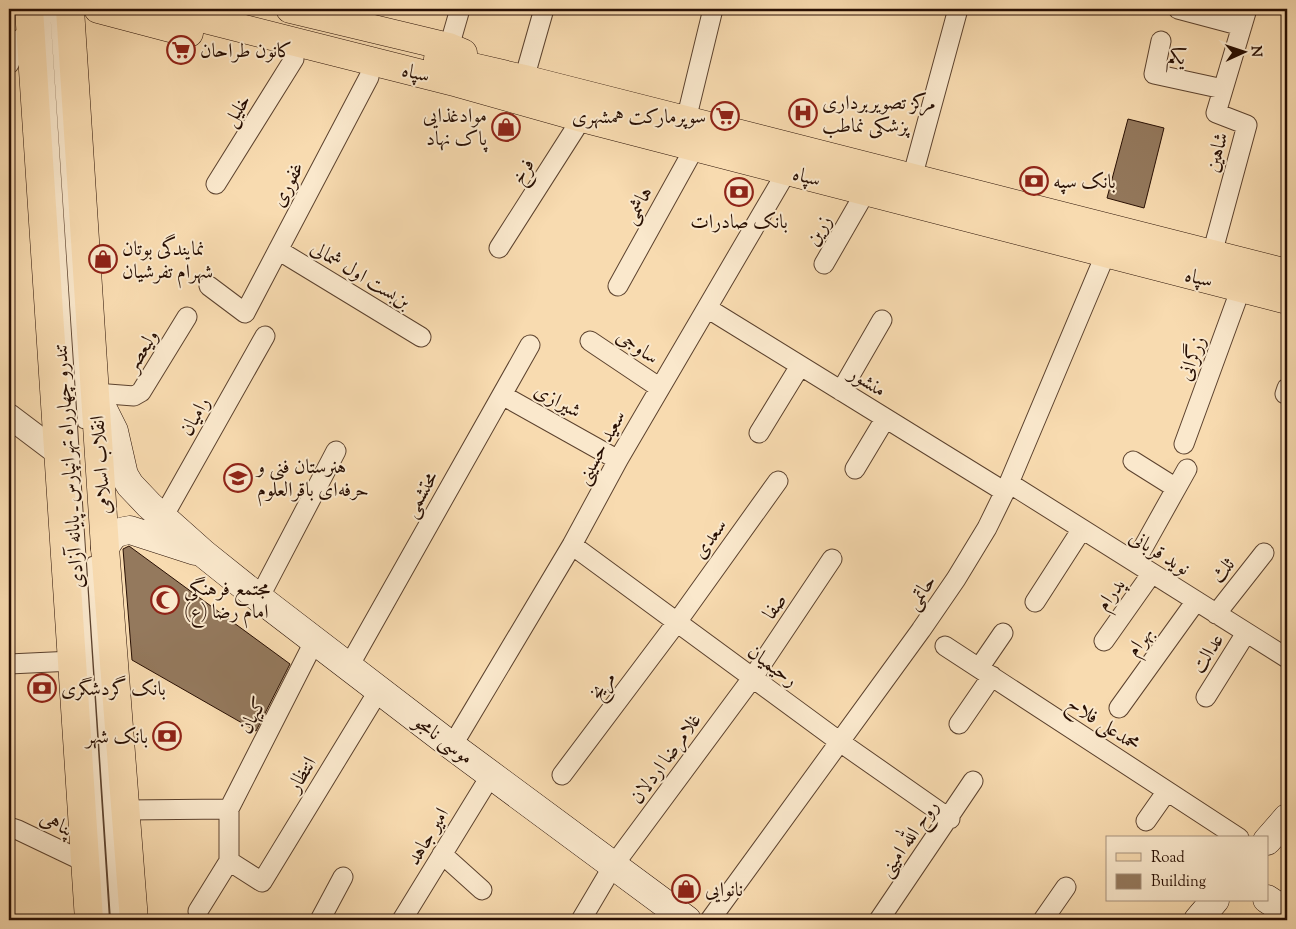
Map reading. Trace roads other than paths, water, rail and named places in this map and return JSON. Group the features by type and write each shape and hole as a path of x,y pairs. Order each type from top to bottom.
{"main road":[{"name":"انقلاب اسلامی","path":"70,9 96,393 98,551 126,810 134,920"},
{"path":"71,36 76,14 80,10 85,9"},
{"path":"98,9 294,59 455,97 521,90"},
{"path":"165,9 329,42"},
{"path":"226,9 329,42"},
{"path":"290,9 449,47 521,90"},
{"name":"انقلاب اسلامی","path":"32,15 58,452 89,920"},
{"name":"سپاه","path":"329,42 521,90 686,120 1287,273"},
{"name":"سپاه","path":"521,90 582,118 1287,300"},
{"name":"موسی نامجو","path":"96,393 114,431 124,475 137,493 204,554 452,746 687,920"},
{"name":"موسی نامجو","path":"98,551 112,536 122,531 130,530 204,554"},
{"path":"1268,840 1287,818"},
{"path":"1268,900 1287,912"},
{"path":"1198,920 1213,902"}],"street":[{"path":"449,47 460,9"},
{"path":"521,90 544,9"},
{"path":"686,120 713,9"},
{"path":"912,178 958,9"},
{"name":"شاهین","path":"1178,9 1245,17 1216,113 1247,124 1212,254"},
{"path":"9,64 32,15"},
{"name":"یکم","path":"1161,40 1154,74 1223,89"},
{"name":"خلیل","path":"216,184 294,59"},
{"name":"غفوری","path":"209,286 245,313 369,77"},
{"name":"فرخ","path":"499,248 582,118"},
{"name":"هاشمی","path":"618,286 696,147"},
{"name":"سعید حسینی","path":"452,746 572,545 618,460 787,171"},
{"name":"زرین","path":"824,264 866,191"},
{"name":"بن‌بست اول شمالی","path":"278,250 421,337"},
{"name":"حاتمی","path":"710,920 956,579 987,528 1007,488 1106,253"},
{"name":"زرگرانی","path":"1184,444 1241,288"},
{"name":"منشور","path":"707,308 841,391 1007,488"},
{"name":"ولیعصر","path":"96,393 134,396 141,392 187,317"},
{"path":"841,391 882,320"},
{"name":"رامیان","path":"163,517 265,336"},
{"name":"ساوجی","path":"590,341 660,388"},
{"name":"محتشمی","path":"349,666 530,344"},
{"path":"759,434 800,366"},
{"name":"شیرازی","path":"502,395 618,460"},
{"path":"9,416 58,452"},
{"path":"855,469 886,418"},
{"path":"259,598 336,451"},
{"path":"1133,461 1176,488"},
{"path":"1134,562 1187,469"},
{"name":"سعدی","path":"677,622 778,481"},
{"name":"نوید قربانی","path":"1007,488 1082,529 1287,658"},
{"path":"1035,602 1082,529"},
{"name":"رحیمیان","path":"572,545 840,742 950,818"},
{"name":"ثلث","path":"1216,614 1264,553"},
{"name":"صفا","path":"753,677 832,559"},
{"name":"پدرام","path":"1104,641 1152,573"},
{"name":"بهرام","path":"1118,708 1196,601"},
{"name":"مریخ","path":"562,775 677,622"},
{"name":"عدالت","path":"1206,697 1246,632"},
{"path":"959,724 1003,633"},
{"name":"کیهان","path":"229,861 229,809 316,640"},
{"name":"محمدعلی فلاح","path":"945,646 1236,836"},
{"path":"9,664 73,662"},
{"name":"غلامرضا اردلان","path":"581,920 614,866 753,677"},
{"name":"انتظار","path":"229,861 262,882 379,690"},
{"name":"امیر جاهد","path":"402,920 491,775"},
{"name":"روح الله امینی","path":"879,920 950,818 973,781"},
{"path":"1146,821 1167,791"},
{"path":"126,810 229,809"},
{"name":"پناهی","path":"9,828 18,830 85,862"},
{"path":"442,854 482,890"},
{"path":"198,911 229,861"},
{"path":"320,920 343,877"},
{"path":"1043,920 1066,887"}],"lane":[{"name":"تندرو چهارراه تهرانپارس ـ پایانه آزادی","path":"55,9 84,435"},
{"path":"32,15 104,920"},
{"name":"تندرو چهارراه تهرانپارس ـ پایانه آزادی","path":"98,551 116,920"}],"place":[{"name":"کانون طراحان","path":"181,50"},
{"name":"مرکز تصویربرداری پزشکی نماطب","path":"803,113"},
{"name":"سوپرمارکت همشهری","path":"725,116"},
{"name":"موادغذایی پاک نهاد","path":"506,127"},
{"name":"بانک سپه","path":"1034,181"},
{"name":"بانک صادرات","path":"739,192"},
{"name":"نمایندگی بوتان شهرام تفرشیان","path":"103,259"},
{"name":"هنرستان فنی و حرفه‌ای باقرالعلوم","path":"238,478"},
{"name":"مجتمع فرهنگی امام رضا (ع)","path":"165,600"},
{"name":"بانک گردشگری","path":"42,688"},
{"name":"بانک شهر","path":"167,736"},
{"name":"نانوایی","path":"686,889"}]}
